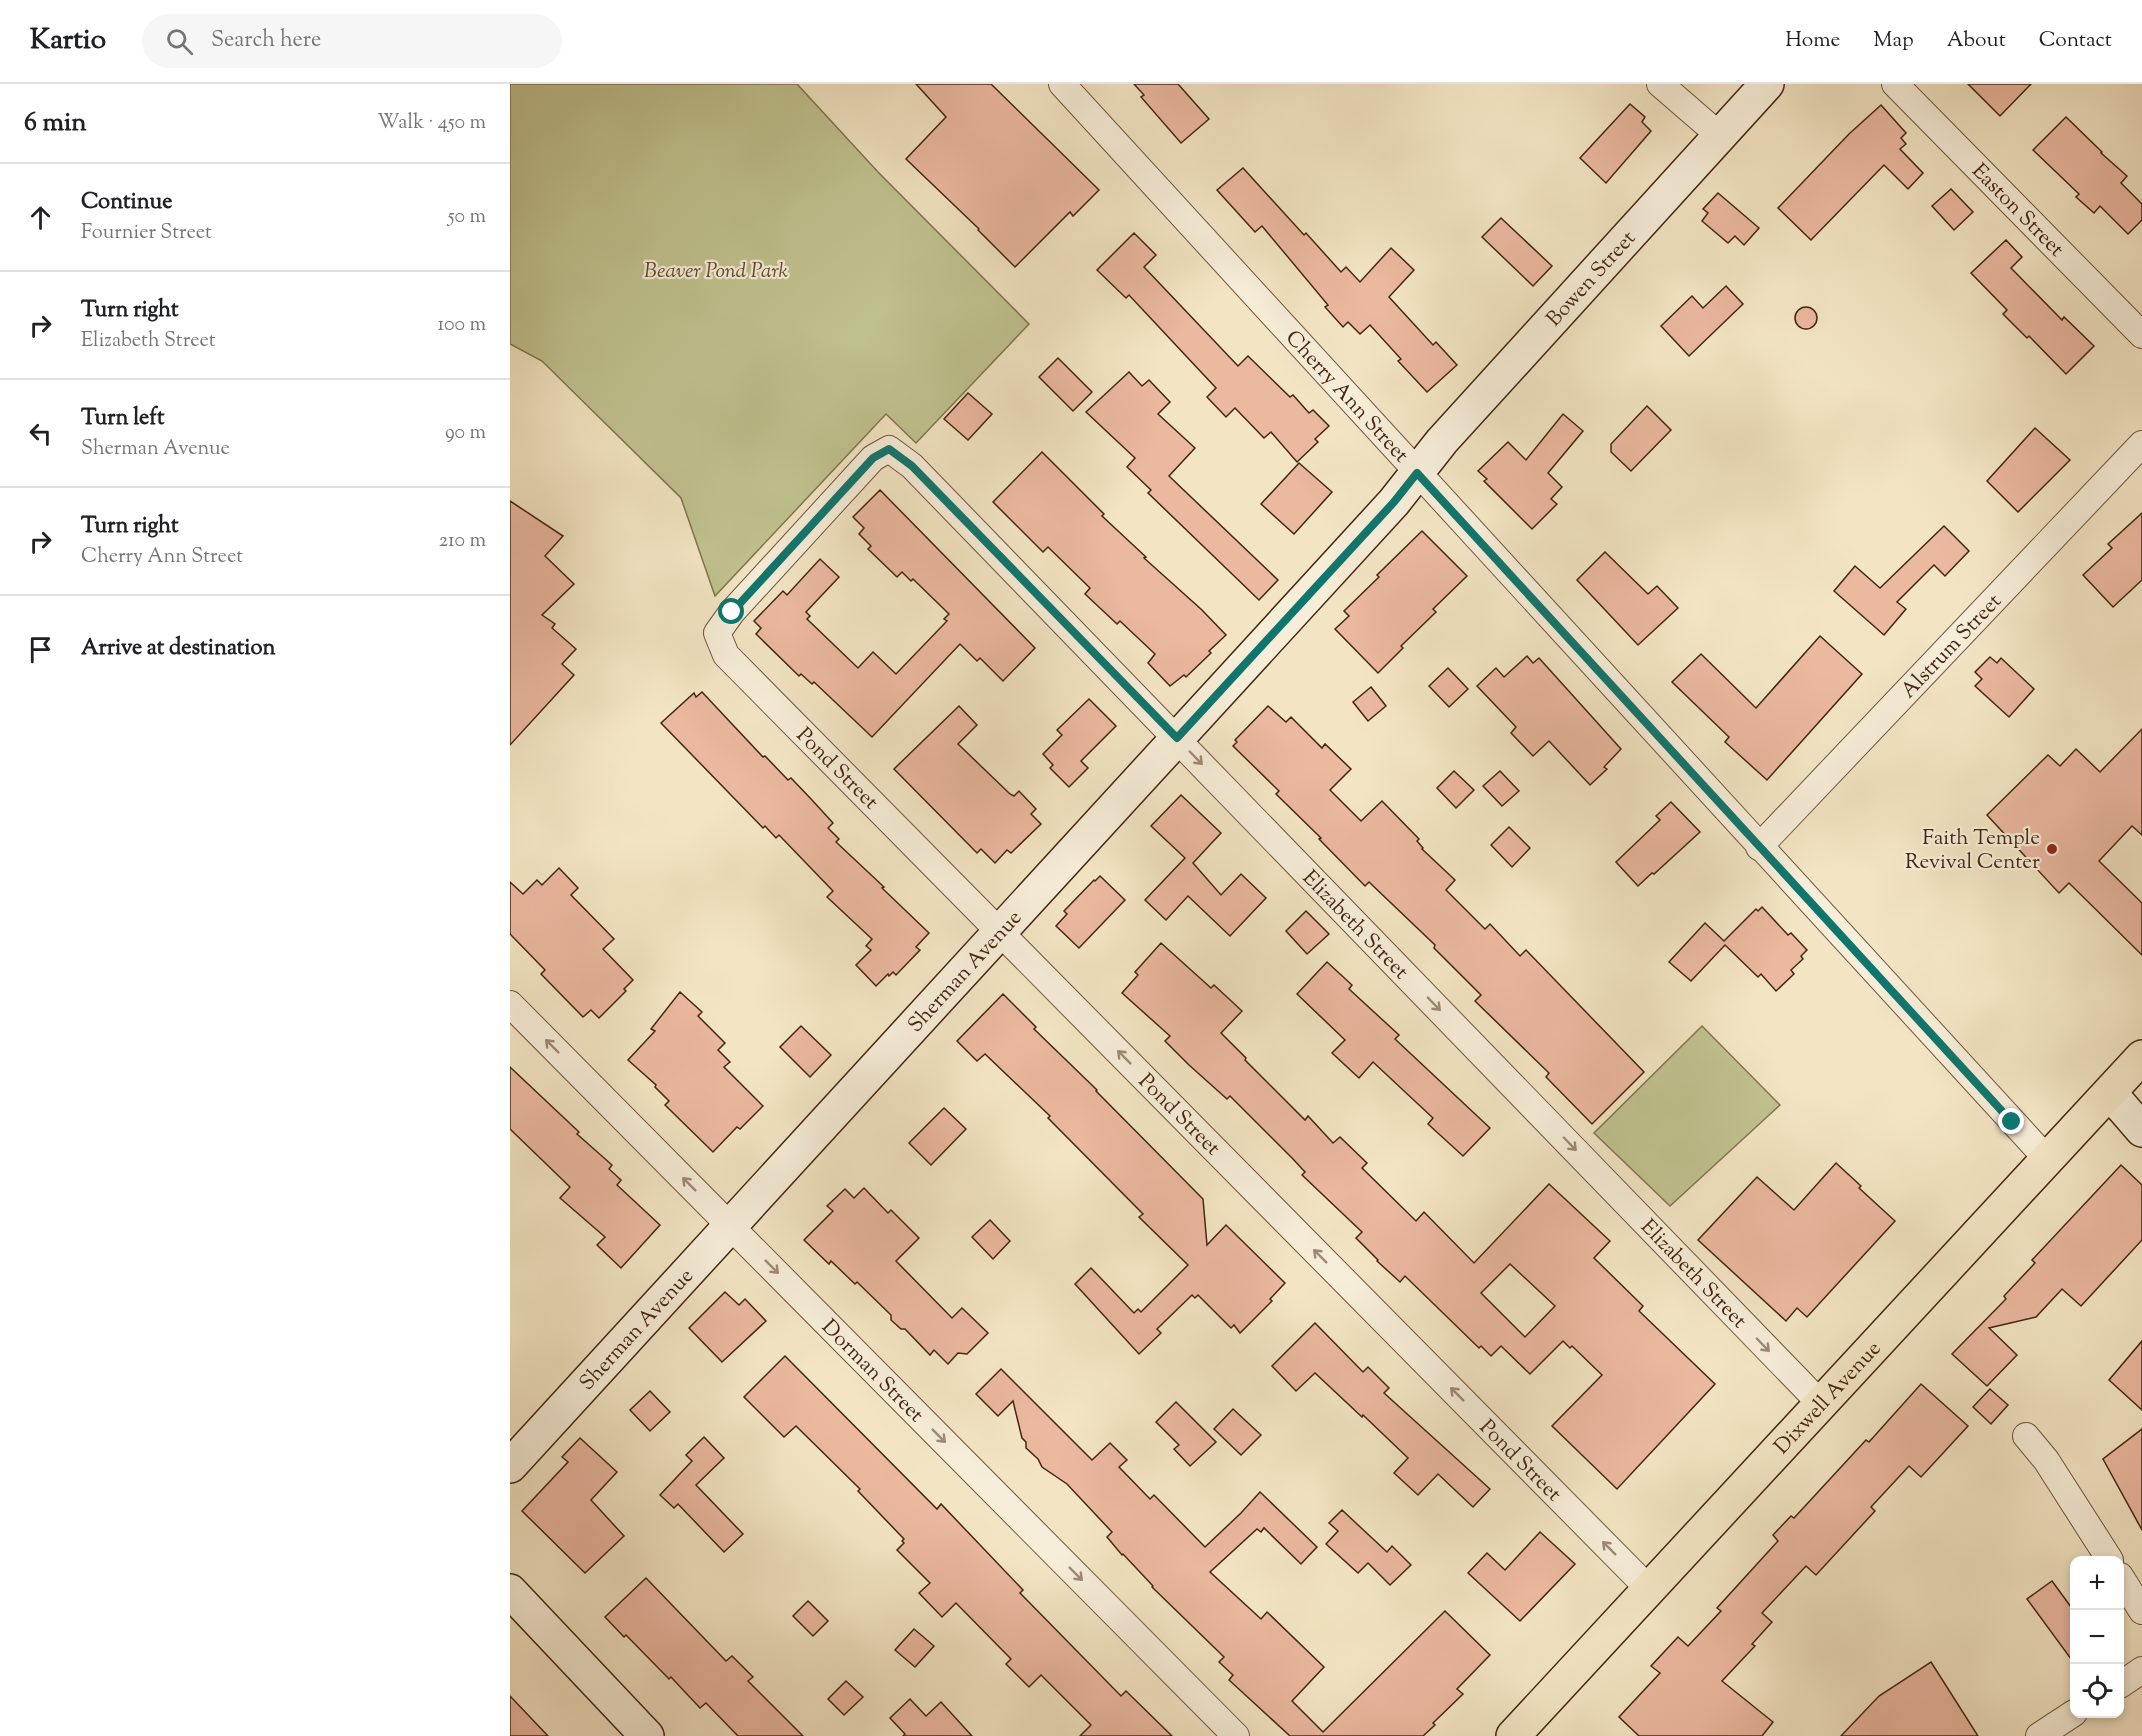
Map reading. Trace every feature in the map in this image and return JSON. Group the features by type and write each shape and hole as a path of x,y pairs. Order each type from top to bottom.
{"main road":[{"name":"Bowen Street","path":"1417,473 1442,441 1767,84"},
{"name":"Sherman Avenue","path":"510,1466 1394,502 1417,473"},
{"name":"Dixwell Avenue","path":"1513,1736 2142,1057"},
{"path":"2110,1093 2142,1130"},
{"path":"510,1591 647,1736"}],"street":[{"name":"Cherry Ann Street","path":"1062,84 2047,1159"},
{"path":"1660,84 1719,135"},
{"name":"Easton Street","path":"1895,84 2142,335"},
{"name":"Alstrum Street","path":"1760,847 2142,444"},
{"name":"Pond Street","path":"889,449 873,458 732,612 717,633 726,655 1650,1590"},
{"name":"Elizabeth Street","path":"889,449 912,466 1820,1403"},
{"name":"Dorman Street","path":"510,1004 1236,1736"},
{"path":"2026,1436 2046,1460 2107,1556"},
{"path":"2124,1582 2142,1611"},
{"path":"2124,1682 2142,1670"},
{"path":"2039,1736 2070,1716"}],"green space":[{"name":"Beaver Pond Park","path":"510,84 797,84 878,172 1029,324 916,443 886,414 715,596 681,498 542,361 510,344"},
{"path":"1702,1026 1780,1105 1670,1206 1594,1133"}],"building":[{"path":"916,84 991,84 1099,190 1073,216 1070,212 1015,267 906,159 946,117"},
{"path":"1134,84 1178,84 1209,119 1181,143 1141,97 1144,95"},
{"path":"1968,84 2031,84 2000,116"},
{"path":"1630,104 1645,117 1642,122 1651,131 1606,183 1580,158"},
{"path":"1881,105 1906,133 1901,138 1906,144 1900,149 1923,173 1908,189 1884,165 1811,240 1778,208 1849,134"},
{"path":"2066,117 2127,176 2121,183 2142,204 2142,220 2128,234 2100,206 2094,213 2076,197 2079,194 2033,150"},
{"path":"1243,168 1341,272 1346,267 1360,282 1391,248 1414,270 1389,297 1433,345 1436,342 1457,365 1427,392 1398,361 1401,359 1370,325 1360,334 1348,322 1343,327 1325,307 1328,305 1262,226 1255,232 1217,190"},
{"path":"1951,189 1973,212 1954,230 1932,206"},
{"path":"1718,193 1759,228 1744,245 1735,236 1728,243 1702,221 1708,213 1703,209"},
{"path":"1501,218 1552,266 1533,286 1482,237"},
{"path":"1134,233 1156,255 1144,267 1238,366 1248,356 1290,397 1293,395 1309,413 1313,410 1329,426 1315,439 1318,442 1297,462 1271,432 1264,438 1235,408 1226,417 1207,397 1216,388 1129,295 1126,298 1097,270"},
{"path":"2006,240 2022,257 2011,268 2062,320 2064,317 2094,346 2066,374 2029,336 2027,338 2003,314 2007,310 1971,273"},
{"path":"1726,286 1743,304 1689,356 1661,326 1692,296 1703,308"},
{"path":"1802,307 1810,307 1817,314 1817,322 1810,329 1802,329 1795,322 1795,314"},
{"path":"1058,358 1092,392 1073,411 1039,377"},
{"path":"1129,372 1142,386 1149,380 1170,402 1158,414 1195,448 1169,476 1278,580 1259,600 1148,493 1151,490 1127,467 1135,458 1086,412"},
{"path":"968,393 992,414 968,440 944,419"},
{"path":"1647,406 1671,430 1631,471 1611,452 1611,444"},
{"path":"1563,414 1583,431 1548,473 1562,487 1551,499 1557,504 1532,529 1484,481 1487,479 1478,471 1508,442 1526,460"},
{"path":"2035,428 2070,460 2018,512 1987,481"},
{"path":"1042,452 1104,514 1102,516 1146,557 1144,558 1226,635 1186,677 1184,675 1170,686 1148,663 1155,654 1120,621 1117,624 1085,594 1090,588 1048,547 1043,552 993,502"},
{"path":"1299,463 1332,492 1294,534 1261,504"},
{"path":"880,490 1035,648 1003,681 980,658 977,661 960,644 872,737 814,682 812,684 801,674 799,676 756,634 761,628 754,621 783,591 787,595 820,559 839,577 806,612 810,616 807,619 858,668 873,652 896,674 947,621 944,619 949,614 913,579 911,581 902,572 897,577 868,549 871,546 859,534 864,528 853,517"},
{"path":"510,501 563,536 545,556 574,584 542,615 555,624 552,628 576,649 562,664 574,675 510,745"},
{"path":"2142,513 2142,580 2113,607 2083,575 2112,548 2108,544"},
{"path":"1944,526 1969,551 1945,576 1934,565 1897,602 1906,609 1884,635 1834,591 1855,566 1880,588"},
{"path":"1422,531 1467,576 1433,609 1436,612 1401,646 1403,648 1378,673 1335,629 1349,616 1344,611"},
{"path":"1605,552 1648,594 1657,586 1678,608 1638,645 1577,580"},
{"path":"1820,636 1862,674 1767,780 1725,742 1729,737 1672,682 1701,654 1756,708"},
{"path":"1527,656 1533,663 1539,658 1621,749 1604,767 1607,769 1590,785 1549,741 1533,756 1511,733 1516,727 1477,686 1496,668 1504,677"},
{"path":"1990,657 1997,663 2001,658 2034,689 2009,717 1975,686 1982,679 1975,672"},
{"path":"1448,668 1468,689 1449,707 1429,686"},
{"path":"1371,687 1386,706 1368,721 1353,702"},
{"path":"702,692 763,757 765,756 788,780 791,778 812,800 833,823 828,828 839,839 836,842 929,933 916,947 920,950 896,975 893,972 889,976 888,974 876,986 856,965 871,950 866,946 872,939 827,897 833,891 779,835 776,838 765,826 763,828 661,723 694,693 696,697"},
{"path":"1089,699 1116,726 1081,761 1088,768 1069,787 1050,768 1053,765 1043,754 1062,735 1057,730"},
{"path":"959,706 977,725 958,744 1010,794 1014,796 1019,791 1036,809 1031,814 1041,824 1011,853 1007,850 995,863 981,849 977,853 894,769"},
{"path":"1268,706 1286,722 1291,717 1322,748 1325,744 1351,769 1330,790 1361,821 1382,801 1419,839 1417,841 1422,849 1455,880 1446,890 1485,929 1490,924 1520,956 1526,950 1644,1072 1592,1124 1546,1077 1549,1073 1475,1001 1481,995 1434,948 1435,945 1369,882 1365,886 1276,794 1279,791 1233,746 1237,742 1235,740"},
{"path":"2142,729 2142,835 2132,826 2099,861 2142,903 2142,955 2069,883 2059,893 1987,815 2048,755 2060,766 2076,749 2100,772"},
{"path":"1454,771 1474,790 1456,808 1437,788"},
{"path":"1500,771 1519,791 1502,806 1483,786"},
{"path":"1181,795 1221,833 1193,863 1221,895 1241,874 1266,898 1230,936 1188,896 1166,920 1145,900 1185,858 1151,826"},
{"path":"1671,802 1700,832 1638,886 1616,862 1660,820 1656,816"},
{"path":"1509,827 1530,848 1512,867 1491,845"},
{"path":"559,868 578,888 571,895 614,939 603,949 633,980 624,989 626,991 599,1018 591,1010 583,1017 541,974 545,970 510,934 510,882 523,894 537,880 542,885"},
{"path":"1100,876 1125,900 1079,948 1056,926 1067,914 1064,911"},
{"path":"1762,907 1788,935 1791,933 1807,950 1801,956 1803,959 1791,970 1794,974 1776,991 1761,974 1758,977 1725,945 1691,981 1669,962 1705,923 1724,941 1756,909 1758,911"},
{"path":"1306,911 1329,934 1307,954 1286,931"},
{"path":"1161,943 1211,988 1214,985 1242,1011 1221,1033 1246,1058 1245,1060 1305,1120 1308,1116 1333,1143 1340,1137 1367,1163 1362,1168 1416,1221 1424,1212 1474,1263 1549,1184 1610,1241 1594,1258 1643,1306 1639,1311 1715,1384 1617,1489 1552,1426 1602,1375 1572,1346 1570,1348 1563,1341 1530,1374 1501,1346 1491,1356 1481,1346 1479,1348 1405,1276 1400,1282 1356,1238 1362,1232 1302,1175 1305,1172 1293,1159 1230,1096 1227,1099 1189,1065 1165,1041 1170,1036 1122,993 1138,975 1135,972","holes":["1510,1264 1555,1306 1525,1337 1481,1293"]},
{"path":"1327,962 1352,985 1349,989 1399,1035 1395,1039 1490,1128 1463,1156 1428,1124 1433,1118 1373,1062 1359,1078 1332,1053 1345,1040 1297,994"},
{"path":"680,992 702,1012 698,1016 725,1043 718,1050 730,1062 724,1067 763,1106 740,1129 737,1127 713,1152 665,1105 669,1101 655,1087 656,1085 628,1060 655,1031 651,1029"},
{"path":"1003,994 1036,1027 1034,1029 1203,1199 1207,1245 1226,1225 1285,1283 1270,1299 1272,1301 1240,1333 1234,1325 1231,1328 1198,1295 1195,1298 1192,1295 1157,1329 1161,1333 1139,1354 1075,1284 1091,1268 1134,1313 1138,1309 1141,1312 1188,1265 1139,1217 1143,1214 1048,1118 1050,1116 985,1054 977,1061 957,1041"},
{"path":"801,1026 831,1055 810,1077 780,1047"},
{"path":"510,1067 579,1132 577,1134 612,1165 609,1169 621,1180 617,1185 660,1225 621,1268 597,1245 605,1237 560,1198 570,1187 510,1129"},
{"path":"944,1108 966,1129 931,1165 909,1143"},
{"path":"1836,1163 1895,1221 1807,1317 1797,1308 1786,1321 1698,1240 1757,1177 1794,1210"},
{"path":"2121,1165 2142,1185 2142,1240 2081,1306 2062,1289 2036,1317 1989,1328 2017,1355 1987,1386 1952,1354 2006,1299 2004,1296 2035,1263 2032,1260"},
{"path":"864,1188 888,1213 891,1210 919,1238 896,1261 952,1318 962,1308 988,1333 967,1354 958,1353 948,1364 934,1350 930,1355 905,1329 901,1329 891,1320 891,1315 857,1282 855,1284 831,1261 829,1264 804,1240 833,1211 827,1206 845,1189 854,1198"},
{"path":"990,1220 1010,1241 993,1259 972,1237"},
{"path":"725,1292 739,1305 745,1299 766,1321 722,1362 689,1328"},
{"path":"1315,1323 1363,1372 1368,1367 1389,1388 1384,1393 1490,1489 1473,1507 1438,1474 1418,1495 1394,1473 1408,1458 1363,1415 1362,1417 1315,1373 1296,1391 1272,1366"},
{"path":"2142,1341 2142,1410 2109,1380"},
{"path":"785,1356 937,1509 941,1504 1023,1590 1020,1593 1121,1696 1126,1691 1172,1736 1080,1736 1091,1725 1041,1675 1029,1687 1006,1664 1011,1659 956,1603 942,1617 919,1593 930,1583 897,1550 904,1543 902,1541 904,1539 858,1491 860,1489 796,1426 784,1437 744,1397"},
{"path":"1001,1369 1092,1460 1110,1443 1127,1460 1119,1467 1150,1499 1154,1495 1205,1547 1260,1492 1317,1547 1301,1564 1264,1528 1261,1532 1257,1529 1210,1572 1261,1619 1267,1612 1324,1667 1292,1701 1323,1732 1445,1611 1490,1655 1457,1689 1463,1694 1423,1736 1290,1736 1229,1680 1233,1675 1219,1662 1224,1657 1122,1555 1107,1537 1112,1532 1067,1484 1042,1467 1038,1459 1026,1448 1013,1401 998,1416 976,1394"},
{"path":"1921,1384 1968,1426 1921,1477 1909,1466 1871,1507 1875,1511 1816,1575 1806,1566 1762,1613 1772,1622 1752,1644 1755,1646 1722,1681 1773,1722 1762,1736 1639,1736 1619,1717 1660,1673 1651,1666 1678,1637 1688,1646 1721,1611 1717,1608 1778,1541 1773,1535 1791,1516 1794,1518 1866,1440 1869,1442"},
{"path":"1990,1389 2008,1405 1991,1424 1973,1407"},
{"path":"650,1391 670,1412 650,1431 630,1410"},
{"path":"1176,1402 1216,1442 1190,1466 1174,1449 1179,1445 1156,1422"},
{"path":"1233,1409 1261,1435 1241,1455 1214,1429"},
{"path":"2142,1429 2142,1530 2103,1459"},
{"path":"704,1437 724,1458 696,1485 743,1534 724,1552 678,1504 674,1508 660,1495 692,1461 686,1455"},
{"path":"580,1438 617,1472 591,1500 624,1536 585,1573 522,1511 568,1462 562,1457"},
{"path":"1342,1510 1387,1552 1392,1546 1411,1565 1390,1585 1368,1563 1358,1573 1326,1544 1338,1531 1329,1523"},
{"path":"1540,1532 1575,1564 1520,1621 1468,1573 1487,1553 1505,1570"},
{"path":"646,1578 726,1661 732,1656 753,1677 748,1681 803,1736 738,1736 706,1703 700,1708 671,1677 669,1679 626,1635 624,1637 605,1617"},
{"path":"2052,1581 2070,1606 2070,1658 2027,1599"},
{"path":"808,1601 828,1621 813,1636 793,1616"},
{"path":"914,1629 934,1646 915,1667 895,1650"},
{"path":"1931,1662 1978,1736 1841,1736 1879,1696"},
{"path":"846,1681 863,1697 844,1715 828,1699"},
{"path":"510,1696 548,1736 510,1736"},
{"path":"910,1699 926,1716 941,1702 972,1736 903,1736 905,1734 890,1718"}],"place":[{"name":"Faith Temple Revival Center","path":"2052,849"}],"route":[{"path":"732,612 873,458 889,449 912,466 1177,738 1394,502 1417,473 2012,1122"}]}
